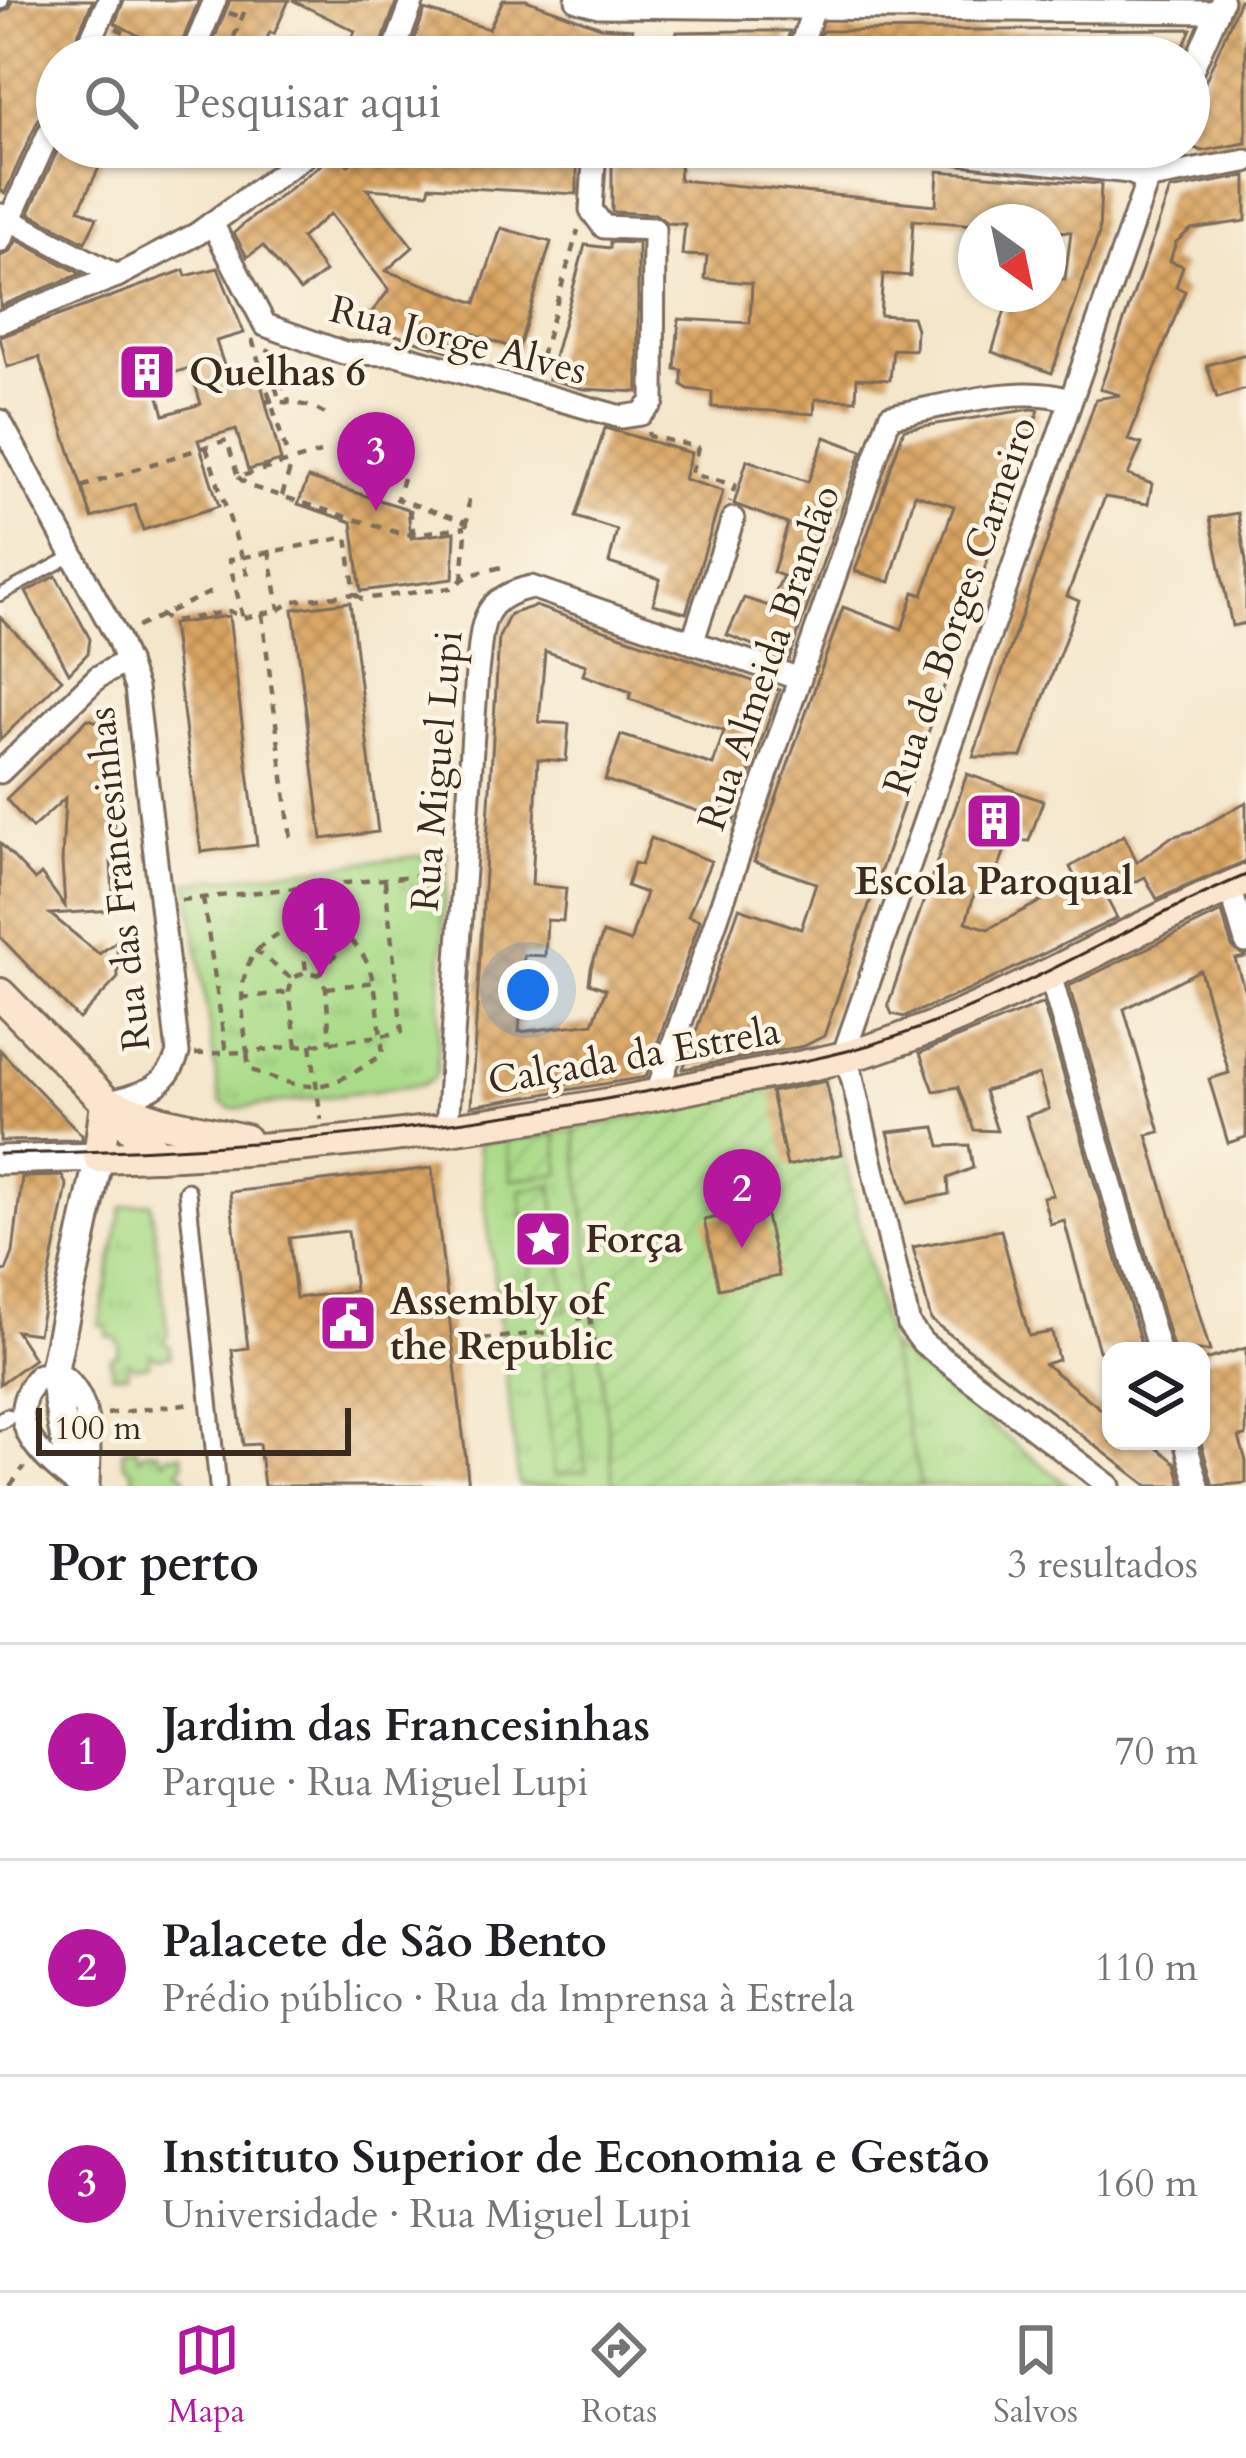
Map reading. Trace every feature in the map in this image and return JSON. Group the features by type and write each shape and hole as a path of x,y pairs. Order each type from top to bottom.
{"main road":[{"name":"Calçada da Estrela","path":"99,1157 279,1148 447,1128 656,1095 843,1056 906,1037 1050,975 1238,884"},
{"path":"0,994 158,1155"},
{"path":"106,1103 162,1122 279,1148"},
{"path":"99,1157 106,1103"}],"street":[{"path":"200,36 215,0"},
{"path":"399,36 412,0"},
{"path":"577,0 599,6 1219,6 1206,36"},
{"path":"804,36 815,4"},
{"path":"0,241 5,217 36,156"},
{"path":"1210,167 1246,161"},
{"path":"0,322 117,276 212,224 288,168"},
{"name":"Rua Jorge Alves","path":"212,224 265,325 344,353 396,354 621,417 641,414 653,402 654,229 604,227 591,210 594,168"},
{"path":"1094,168 1145,179 1207,168"},
{"name":"Rua de Borges Carneiro","path":"843,1056 1150,168"},
{"path":"5,217 117,276"},
{"name":"Rua Almeida Brandão","path":"656,1095 890,416 1025,393 1049,393 1069,400"},
{"name":"Rua das Francesinhas","path":"0,422 118,639 142,714 178,1053 166,1078 152,1090 106,1103"},
{"path":"692,643 733,518"},
{"name":"Rua Miguel Lupi","path":"447,1128 477,673 488,608 502,595 531,587 800,679"},
{"path":"0,772 98,677 127,661"},
{"path":"1238,884 1246,942"},
{"path":"1050,975 1156,1342"},
{"path":"843,1056 852,1077 909,1325 922,1343 1109,1486"},
{"path":"83,1486 66,1446 53,1373 99,1157"},
{"name":"Calçada da Estrela","path":"0,1160 99,1157"},
{"path":"187,1191 218,1486"},
{"path":"53,1373 39,1376 5,1410 22,1442 83,1486"},
{"path":"1188,1450 1198,1486"}],"lane":[{"path":"0,595 72,556"}],"path":[{"path":"105,10 142,36"},
{"path":"234,36 245,10"},
{"path":"531,394 574,236"},
{"path":"288,458 251,339 273,353 290,402"},
{"path":"273,353 268,361 273,400 326,414 331,420"},
{"path":"261,382 273,378"},
{"path":"81,487 206,447 225,436 238,477 249,486 405,535 467,525"},
{"path":"670,441 698,447 691,474 736,485"},
{"path":"206,447 250,581"},
{"path":"238,477 320,453"},
{"path":"282,496 290,469"},
{"path":"403,478 397,499 467,525"},
{"path":"462,580 469,498"},
{"path":"410,507 413,537"},
{"path":"242,618 229,560 242,555 347,537 355,568 355,594"},
{"path":"269,550 279,610"},
{"path":"159,614 170,622 230,611 242,618 293,602 450,588 506,566"},
{"path":"118,639 159,614 213,591"},
{"path":"262,614 291,839"},
{"path":"184,900 442,875"},
{"path":"178,1053 226,1055 402,1032 385,881"},
{"path":"296,889 306,970"},
{"path":"202,898 226,1055"},
{"path":"300,925 326,926 349,938 366,958 375,982 381,1036 382,1054 340,1083 298,1088 249,1069 241,998 243,973 255,950 275,933 300,925"},
{"path":"319,975 349,938"},
{"path":"255,950 292,979"},
{"path":"306,970 319,975 326,988 331,1042"},
{"path":"297,1046 289,992 292,979 306,970"},
{"path":"326,988 375,982"},
{"path":"241,998 289,992"},
{"path":"311,1044 324,1143"},
{"path":"588,1295 595,1361 586,1362 580,1329 578,1299 588,1295"},
{"path":"482,1339 580,1329"},
{"path":"101,1415 178,1405"},
{"path":"10,1486 23,1467"}],"green space":[{"path":"447,853 433,1079 421,1085 232,1109 220,1102 188,882"},
{"path":"825,1075 921,1486 614,1486 575,1130"},
{"path":"575,1130 614,1486 519,1486 478,1143"},
{"path":"556,1134 561,1174 511,1180 506,1140"},
{"path":"552,1185 568,1310 536,1314 520,1190"},
{"path":"151,1202 168,1335 163,1342 170,1346 171,1356 150,1354 149,1365 134,1367 129,1362 127,1374 112,1374 110,1359 118,1354 120,1345 107,1336 107,1326 99,1325 122,1207"},
{"path":"889,1346 1069,1486 921,1486"},
{"path":"572,1351 586,1471 555,1475 541,1355"},
{"path":"135,1447 139,1458 144,1452 158,1451 163,1461 182,1454 184,1464 178,1471 185,1475 186,1486 130,1486 134,1472 124,1464 122,1451"}],"building":[{"path":"12,0 93,0 77,36 36,36 36,124 5,193 0,190 0,13 10,8"},
{"path":"124,0 199,0 184,36 139,36 115,23"},
{"path":"230,0 289,0 274,34 215,36"},
{"path":"292,0 397,0 384,36 353,36 355,31"},
{"path":"503,0 526,0 601,27 632,29 631,36 416,36 425,10 489,29"},
{"path":"1240,0 1246,0 1246,143 1210,150 1210,70"},
{"path":"1191,29 1188,36 820,36 822,31"},
{"path":"790,31 788,36 676,36 677,32"},
{"path":"49,168 99,168 79,209 97,218 85,242 29,213"},
{"path":"316,168 577,168 577,194 430,186 428,193 367,189 413,247 386,271 476,303 501,228 551,242 518,350 468,332 462,355 362,325 389,290 330,214 301,238 325,272 300,291 263,246 247,257 234,233"},
{"path":"612,168 680,168 679,180 936,205 938,171 1101,184 1099,234 1052,373 992,352 1004,312 1066,312 1071,232 1066,232 1066,204 958,204 958,224 913,220 910,276 883,274 880,315 912,317 915,350 893,349 890,380 857,378 856,400 815,399 814,414 712,407 712,392 682,385 682,370 675,369 679,319 750,323 752,283 705,279 707,256 682,255 685,224 667,223 655,214 612,212"},
{"path":"1246,176 1246,221 1191,229 1176,242 1170,261 1183,266 1176,287 1185,291 1128,440 1142,444 1128,475 1152,484 1148,504 1105,497 1067,596 1079,601 1022,757 973,757 1096,399 1120,395 1100,389 1170,190"},
{"path":"17,240 81,274 0,306 0,256 10,252"},
{"path":"610,242 638,243 638,392 583,389 548,379 585,245 610,248"},
{"path":"218,268 244,333 216,341 230,384 259,376 281,461 248,470 236,429 198,440 219,506 143,530 135,505 92,518 39,357 7,367 0,337 184,270 186,276","holes":["190,368 201,404 164,415 154,378"]},
{"path":"1246,354 1246,389 1217,398 1207,365"},
{"path":"1039,410 824,1036 804,1046 683,1069 739,908 801,929 816,883 754,862 843,607 902,629 914,592 923,595 954,506 915,494 890,582 855,571 904,429"},
{"path":"605,428 691,453 684,479 723,491 686,613 653,604 660,579 609,563 617,530 576,517"},
{"path":"825,437 862,451 789,659 727,635 744,598 769,606 783,576 773,572 788,524 734,504 747,460 808,482"},
{"path":"308,478 408,509 411,538 455,532 453,579 361,591 352,522 298,504"},
{"path":"1238,513 1246,561 1246,623 1232,626 1210,518"},
{"path":"56,576 90,639 88,653 69,673 26,592"},
{"path":"350,602 378,832 322,839 293,609"},
{"path":"535,606 779,690 733,823 605,780 621,735 713,765 724,731 629,699 631,692 583,675 586,665 545,651 539,722 569,724 566,761 538,759 532,885 566,888 563,921 547,920 545,956 524,955 519,1032 593,1023 606,989 589,983 591,968 603,933 630,942 646,893 627,886 634,863 641,865 651,838 711,861 688,916 700,920 646,1077 471,1106 499,637 510,614"},
{"path":"229,616 257,845 201,852 172,624"},
{"path":"0,617 62,679 0,740"},
{"path":"88,719 105,724 116,807 111,862 114,910 50,914 99,954 117,941 118,978 79,1019 0,937 0,843 35,880 41,874 65,906 65,798 32,828 6,799"},
{"path":"967,774 1043,801 1029,841 1009,840 990,889 974,895 966,922 988,929 1077,882 1070,867 1124,835 1137,862 1171,837 1196,830 1246,802 1246,861 1157,899 1145,877 1106,897 1117,918 967,991 904,1017 892,1014 888,1005"},
{"path":"1222,912 1232,947 1246,957 1235,959 1246,995 1246,1137 1228,1143 1209,1079 1229,1073 1200,970 1124,1009 1160,1132 1147,1135 1207,1342 1171,1342 1069,986"},
{"path":"1043,1003 1140,1342 1102,1342 1099,1351 1064,1220 1050,1224 1043,1197 1053,1195 1026,1116 1049,1109 1039,1075 984,1091 997,1131 974,1130 958,1087 934,1091 920,1053"},
{"path":"0,1050 82,1135 82,1140 0,1141"},
{"path":"826,1081 842,1154 787,1166 771,1092"},
{"path":"935,1127 940,1146 969,1145 973,1168 948,1178 949,1194 907,1203 888,1132"},
{"name":"Assembly of the Republic","path":"432,1168 469,1486 264,1486 259,1444 243,1445 237,1397 232,1350 248,1348 230,1192","holes":["348,1231 355,1291 296,1298 289,1238"]},
{"path":"62,1176 67,1186 38,1334 16,1331 34,1359 0,1384 0,1270 6,1271 13,1253 22,1177"},
{"path":"764,1207 779,1276 719,1289 704,1220"},
{"path":"1001,1230 1029,1336 1052,1332 1058,1360 1045,1364 1102,1410 1102,1450 1159,1450 1176,1463 1182,1486 1148,1486 931,1320 913,1247"},
{"path":"1246,1348 1246,1436 1239,1437 1246,1483 1213,1486 1203,1450 1210,1450 1210,1358"}],"tram line":[{"path":"0,1154 266,1142 442,1124 617,1097 832,1055 969,1008 1246,875"}],"place":[{"name":"Quelhas 6","path":"147,372"},
{"name":"Instituto Superior de Economia e Gestão","path":"376,511"},
{"name":"Escola Paroqual","path":"994,821"},
{"name":"Jardim das Francesinhas","path":"321,977"},
{"name":"Força","path":"543,1239"},
{"name":"Palacete de São Bento","path":"742,1248"},
{"name":"Assembly of the Republic","path":"348,1323"}]}
